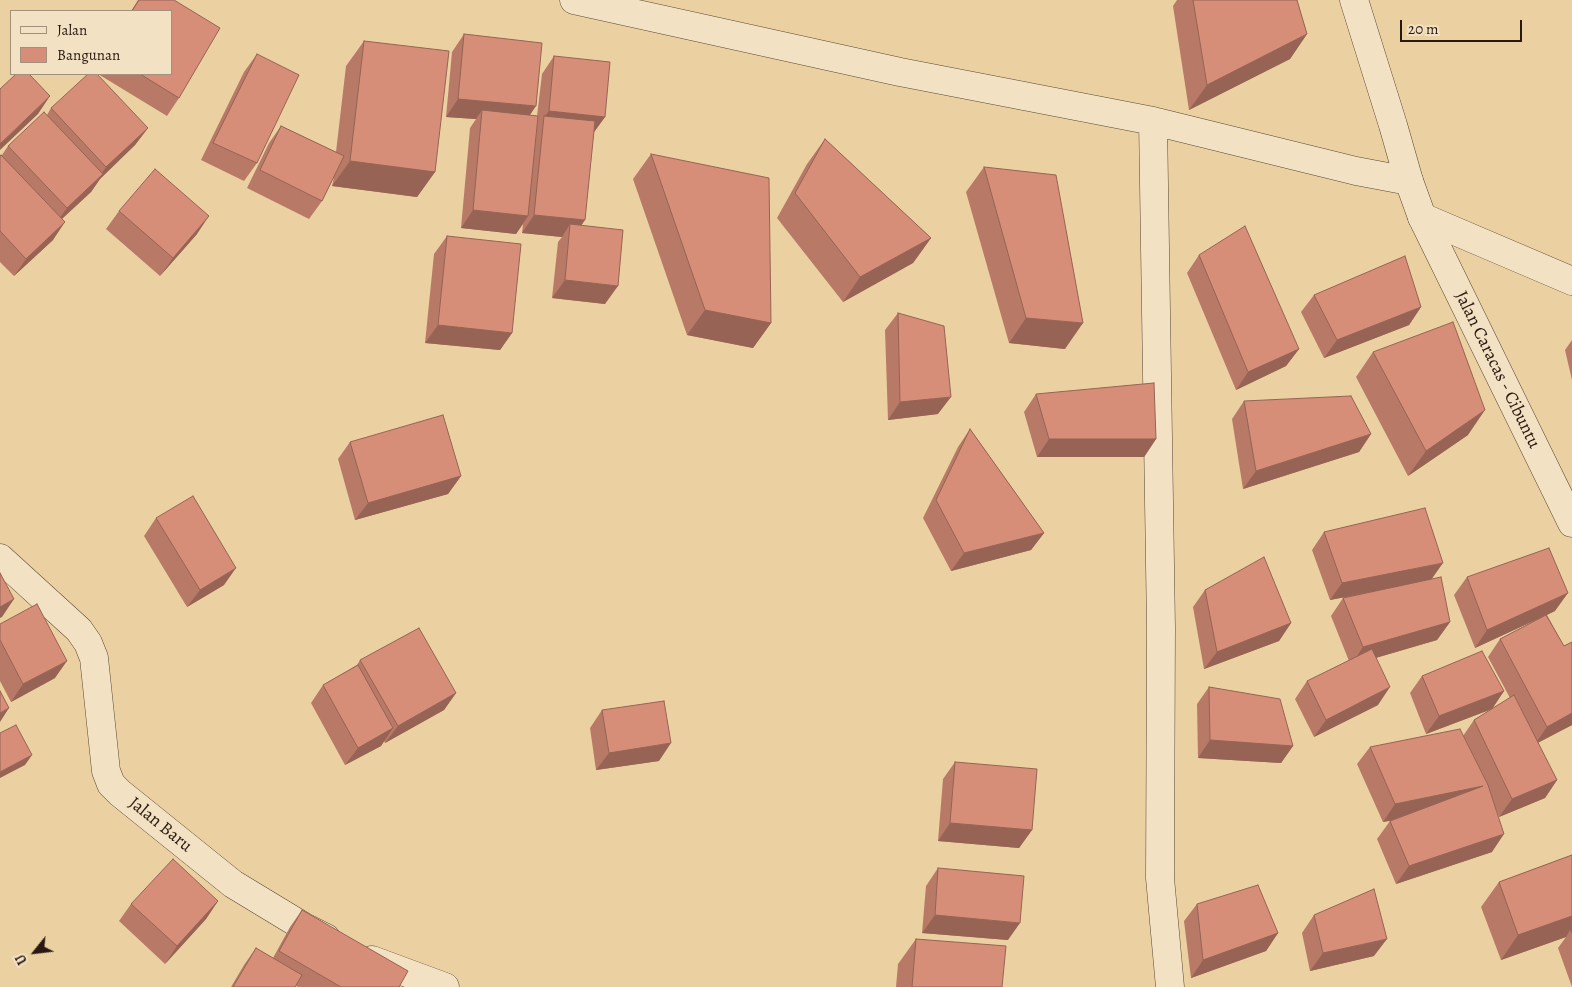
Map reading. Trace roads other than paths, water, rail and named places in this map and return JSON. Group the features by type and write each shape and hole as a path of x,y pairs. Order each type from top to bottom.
{"street":[{"path":"574,0 900,72 1153,121 1356,171 1409,181"},
{"name":"Jalan Caracas - Cibuntu","path":"1354,0 1409,181 1422,217 1572,523"},
{"path":"1153,121 1161,628 1160,878 1170,987"},
{"path":"1422,217 1572,281"},
{"name":"Jalan Baru","path":"0,558 80,630 88,643 94,658 106,771 111,784 120,793 233,884 304,927 374,961 445,987"}]}
